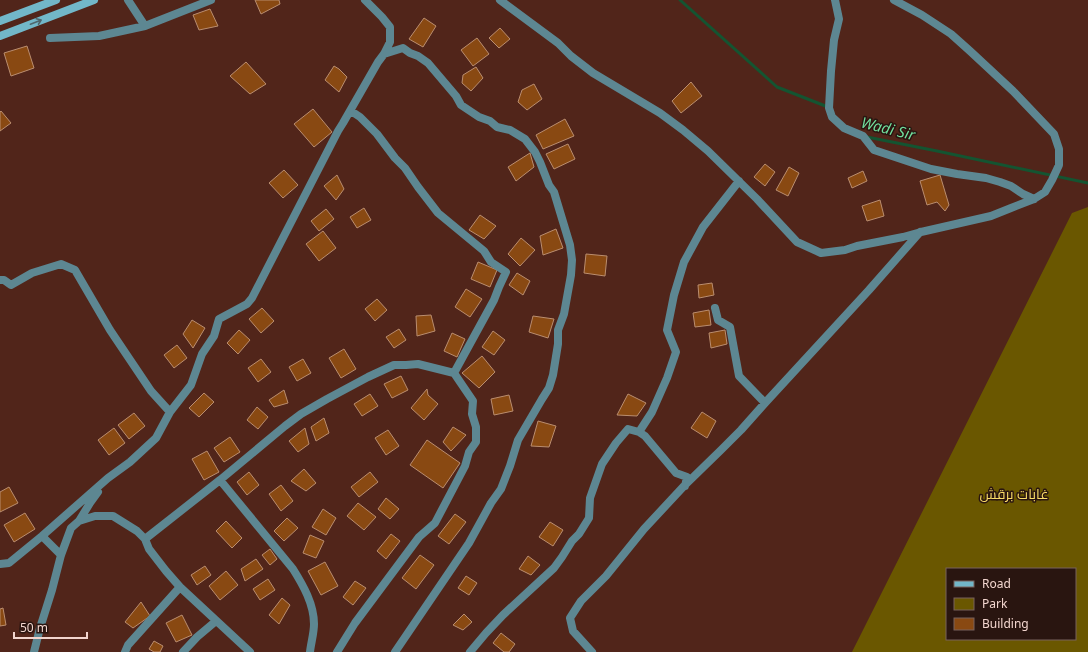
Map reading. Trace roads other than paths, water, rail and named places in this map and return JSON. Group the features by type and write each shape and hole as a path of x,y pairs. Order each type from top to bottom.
{"main road":[{"path":"0,21 56,0"},
{"path":"0,36 94,0"}],"street":[{"path":"128,0 145,26"},
{"path":"50,38 99,36 145,26 211,0"},
{"path":"0,564 9,563 108,478 130,462 156,438 170,412 190,385 202,354 214,336 219,318 247,304 252,298 338,131 390,42 390,27 365,0"},
{"path":"500,0 558,43 571,56 594,73 660,113 678,126 708,151 739,181 797,242 820,253 845,250 991,216 1023,204 1045,192 1060,165 1059,149 1054,134 1013,91 951,34 922,15 894,0"},
{"path":"835,0 839,19 834,40 831,71 829,108 832,117 844,128 863,136 874,150 931,169 986,178 1000,182 1011,186 1034,199"},
{"path":"384,54 403,48 418,56 428,63 456,96 461,105 479,117 490,121 497,127 510,130 525,139 535,152 549,185 554,192 570,245 572,260 571,275 564,314 558,330 557,350 553,375 549,388 518,440 501,489 491,503 469,543 395,652"},
{"path":"351,111 360,117 377,134 395,158 405,168 438,213 484,251 491,262 506,272 494,300 454,373"},
{"path":"639,432 652,412 667,378 676,352 668,330 674,295 684,262 702,227 739,181"},
{"path":"592,652 573,630 570,618 581,601 606,576 644,529 765,403 921,232"},
{"path":"0,280 4,280 11,285 32,273 61,264 75,270 110,330 151,391 170,412"},
{"path":"715,308 718,320 730,327 739,376 765,403"},
{"path":"145,539 290,422 327,399 394,365 418,364 454,373 473,401 472,414 476,427 476,442 469,452 465,466 435,522 419,537 336,652"},
{"path":"470,652 490,628 513,605 554,568 572,541 579,534 589,518 590,498 602,464 616,443 628,429 639,432 645,436 676,473 687,477 684,486"},
{"path":"34,652 61,555 71,528 79,521 108,478"},
{"path":"220,480 293,569 299,579 309,601 314,624 310,652"},
{"path":"79,521 95,516 113,516 137,531 145,539 149,549 162,566 180,587 250,652"},
{"path":"42,536 61,555"},
{"path":"125,652 128,645 180,587"},
{"path":"183,652 196,637 216,621"}],"waterway":[{"name":"Wadi Sir","path":"680,0 777,87 828,107"},
{"name":"Wadi Sir","path":"867,137 1088,183"}],"park label":[{"name":"غابات برقش","path":"1014,494"}]}
